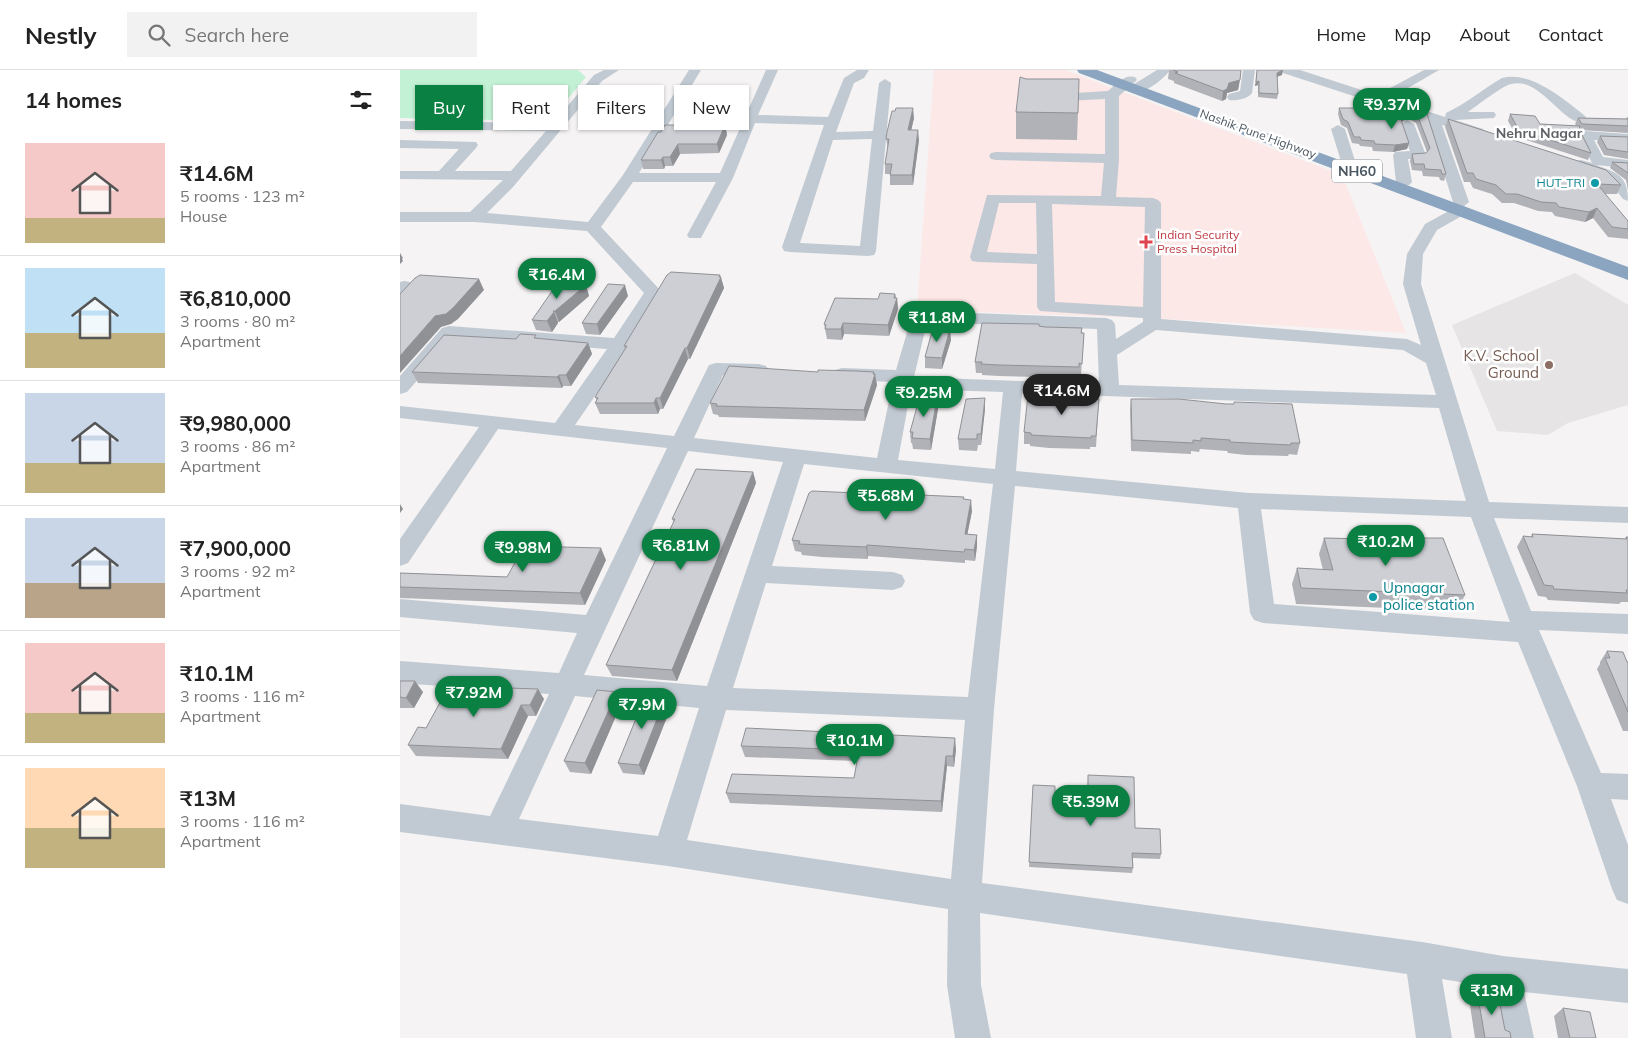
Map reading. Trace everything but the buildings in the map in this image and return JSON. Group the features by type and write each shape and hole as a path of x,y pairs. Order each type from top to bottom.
{"highway":[{"name":"Nashik Pune Highway","path":"1084,70 1461,206 1628,263"},
{"name":"Nashik Pune Highway","path":"1102,70 1127,87 1348,161 1628,274"}],"street":[{"path":"568,113 598,78 613,70"},
{"path":"664,122 695,70"},
{"path":"749,122 772,70"},
{"path":"864,70 860,75 848,81 827,136 790,247 868,251 885,83"},
{"path":"1035,99 1127,87 1158,76 1164,70"},
{"path":"1234,97 1246,93 1249,70"},
{"path":"1287,70 1492,137"},
{"path":"1316,78 1333,70"},
{"path":"1379,99 1433,70"},
{"path":"1452,116 1508,80 1520,80 1536,83 1580,120"},
{"path":"1108,201 1112,159 1127,87"},
{"path":"1432,116 1461,206 1431,227 1415,254 1412,284 1480,510 1525,626 1592,786 1628,889"},
{"path":"1432,116 1489,116"},
{"path":"749,124 833,120"},
{"path":"1404,182 1400,154 1419,155 1407,124"},
{"path":"400,125 493,126"},
{"path":"1338,129 1348,161"},
{"path":"474,217 515,176 553,130"},
{"path":"592,227 629,177 659,130"},
{"path":"695,235 726,178 746,130"},
{"path":"827,136 880,135"},
{"path":"1598,161 1584,135 1628,138"},
{"path":"400,144 470,145 443,176"},
{"path":"996,156 1112,159"},
{"path":"1628,164 1577,159 1567,162 1585,165 1621,178 1628,196"},
{"path":"400,175 515,176"},
{"path":"629,177 726,178"},
{"path":"1045,259 978,257 992,198 1044,198 1154,203 1151,318 1107,353"},
{"path":"1044,198 1046,307 1407,345 1435,360"},
{"path":"400,217 474,217 592,227 653,292 561,429"},
{"path":"886,466 903,380 919,316 1106,324 1109,391"},
{"path":"400,388 449,332 619,344"},
{"path":"499,830 716,369 774,371"},
{"path":"822,373 1013,387 1448,402"},
{"path":"973,1038 969,1021 962,957 964,896 980,709 1013,387"},
{"path":"400,412 886,466 1249,501 1628,515"},
{"path":"400,557 493,422"},
{"path":"668,852 716,698 796,456"},
{"path":"1249,501 1263,613 1525,626 1628,624"},
{"path":"757,574 893,581"},
{"path":"400,608 594,625"},
{"path":"400,672 567,684 716,698 980,709"},
{"path":"1592,786 1628,787"},
{"path":"400,818 668,852 964,896 1422,959 1503,974 1628,986"},
{"path":"1422,959 1434,1038"},
{"path":"1503,974 1516,1038"}],"shaded area":[{"name":"Indian Security Press Hospital","path":"934,70 1065,70 1342,175 1406,333 1151,318 917,310"},
{"name":"K.V. School Ground","path":"1575,273 1628,305 1628,405 1568,423 1548,435 1497,431 1452,325"}],"green space":[{"path":"400,70 578,70 586,77 568,98 568,85 493,85 493,120 483,120 483,85 415,85 415,118 400,118"}],"place":[{"name":"HUT_TRI","path":"1595,183"},
{"name":"Indian Security Press Hospital","path":"1146,242"},
{"name":"K.V. School Ground","path":"1549,365"},
{"name":"Upnagar police station","path":"1373,597"}],"district":[{"name":"Nehru Nagar","path":"1539,133"}]}
